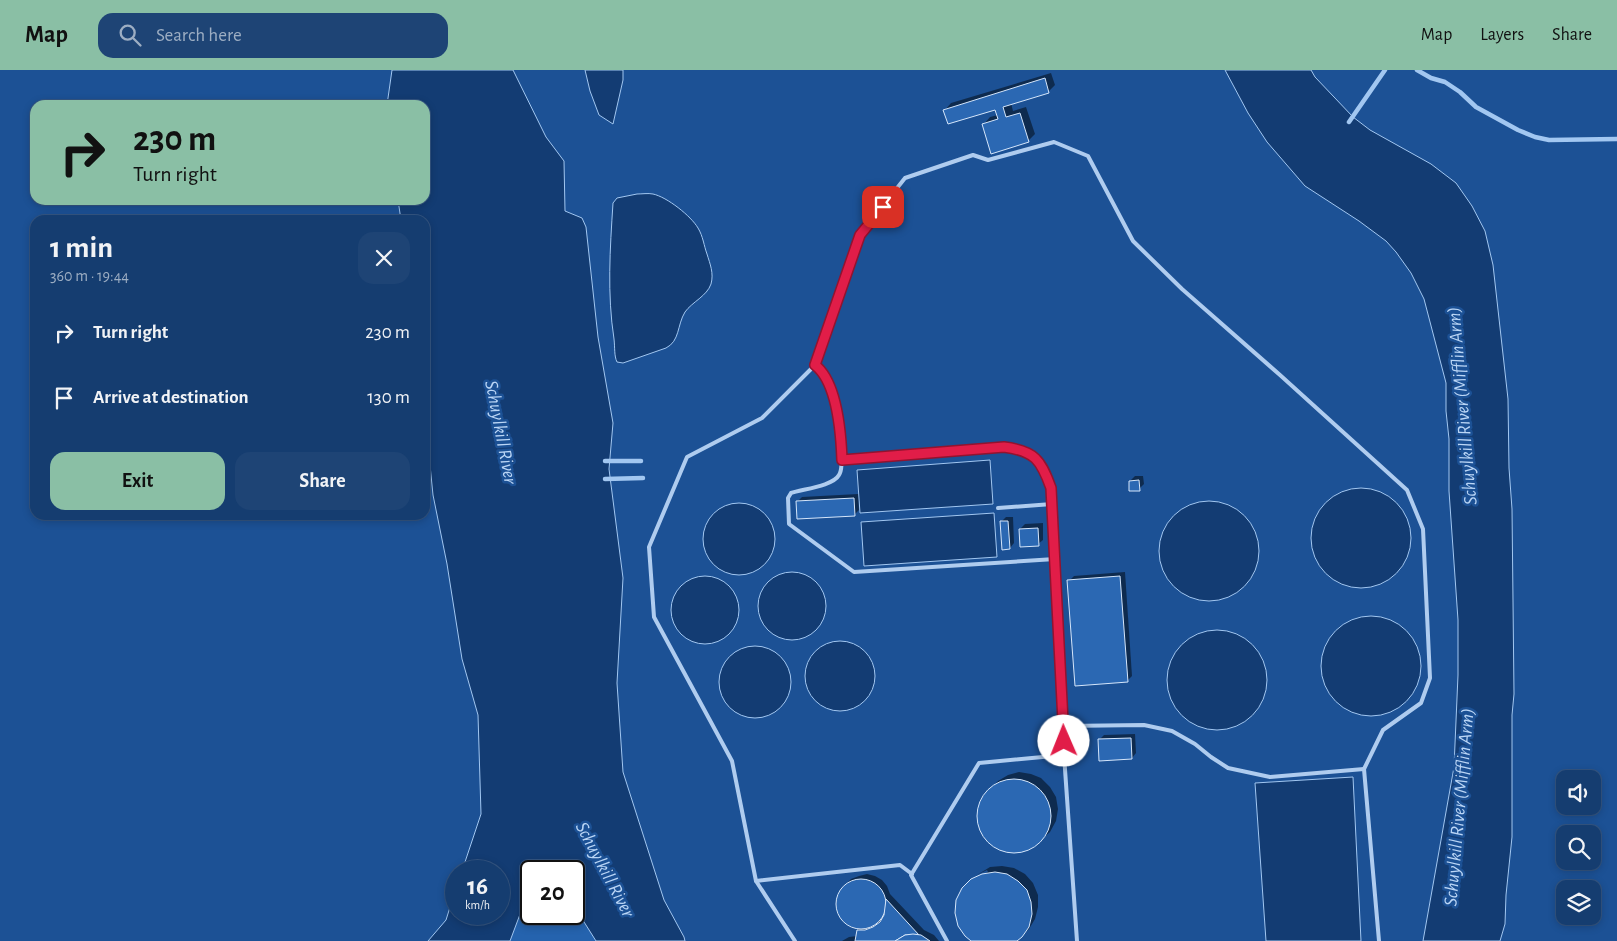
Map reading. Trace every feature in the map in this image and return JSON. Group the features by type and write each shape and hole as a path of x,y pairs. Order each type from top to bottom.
{"lane":[{"path":"796,941 756,881 732,761 654,617 649,547 687,457 762,418 815,365 860,235 905,178 973,155 988,160 1054,142 1088,156 1133,241 1182,289 1407,490 1423,529 1430,678 1421,703 1384,730 1364,768 1379,941"},
{"path":"815,365 822,370 834,402 840,428 841,471 833,482 791,493 788,498 789,524 854,572 1055,559"},
{"path":"842,460 1004,447 1021,449 1035,458 1045,471 1051,488 1064,755 1077,941"},
{"path":"998,508 1052,504"},
{"path":"1064,726 1144,725 1172,731 1195,744 1210,758 1228,768 1270,777 1364,768"},
{"path":"912,874 979,763 1064,755"},
{"path":"756,881 900,865 912,874 947,941"}],"shaded area":[{"path":"520,913 520,925 585,924 596,941 510,941"}],"water":[{"name":"Schuylkill River","path":"392,70 513,70 546,137 564,161 565,211 582,218 586,227 598,337 613,423 609,469 623,578 617,683 623,772 664,900 685,941 596,941 585,924 585,860 520,860 520,914 510,941 428,941 445,921 445,925 510,925 510,860 466,860 481,814 478,715 462,659 447,564 433,495 430,465 430,215 400,215 399,205 430,205 430,100 388,100"},
{"path":"585,70 623,70 623,80 613,124 599,115"},
{"name":"Schuylkill River (Mifflin Arm)","path":"1225,70 1311,70 1315,77 1353,117 1370,130 1431,164 1456,183 1472,206 1485,231 1493,265 1508,399 1509,468 1512,509 1514,694 1512,715 1512,837 1505,924 1500,941 1423,941 1454,767 1458,675 1458,620 1449,491 1446,383 1424,299 1411,273 1386,241 1305,186 1267,142 1248,113"},
{"path":"637,194 653,194 665,199 695,223 700,231 711,269 712,280 706,292 685,312 671,345 623,363 617,362 615,357 610,305 613,203 617,198"},
{"path":"990,460 993,504 860,513 857,470"},
{"path":"1361,488 1380,491 1397,502 1408,519 1411,538 1408,557 1397,574 1380,585 1361,588 1342,585 1325,574 1314,557 1311,538 1314,519 1325,502 1342,491"},
{"path":"1209,501 1228,504 1245,515 1256,532 1259,551 1256,570 1245,587 1228,598 1209,601 1190,598 1173,587 1162,570 1159,551 1162,532 1173,515 1190,504"},
{"path":"746,503 765,513 773,525 775,539 773,553 765,565 753,573 732,575 713,565 705,553 703,532 713,513 725,505"},
{"path":"994,513 997,557 864,566 861,522"},
{"path":"799,572 811,578 820,587 826,599 824,619 816,630 799,640 785,640 768,630 760,619 758,599 768,582 779,574"},
{"path":"705,576 718,579 729,586 736,597 739,610 736,623 729,634 718,641 705,644 692,641 681,634 674,623 671,610 674,597 681,586 692,579"},
{"path":"1371,616 1390,619 1407,630 1418,647 1421,666 1418,685 1407,702 1390,713 1371,716 1352,713 1335,702 1324,685 1321,666 1324,647 1335,630 1352,619"},
{"path":"1217,630 1236,633 1253,644 1264,661 1267,680 1264,699 1253,716 1236,727 1217,730 1198,727 1181,716 1170,699 1167,680 1170,661 1181,644 1198,633"},
{"path":"840,641 853,644 865,651 872,663 875,676 872,689 865,701 853,708 840,711 827,708 815,701 808,689 805,676 808,663 815,651 827,644"},
{"path":"755,646 775,652 785,662 791,682 785,702 775,712 755,718 735,712 725,702 719,682 725,662 735,652"},
{"path":"1353,777 1361,941 1266,941 1255,783"}],"building":[{"path":"1045,78 1049,93 1003,107 1006,117 1020,113 1029,142 991,154 982,124 998,119 995,110 948,124 943,110"},
{"path":"1139,480 1140,491 1129,491 1129,481"},
{"path":"854,498 855,516 797,519 796,501"},
{"path":"1000,521 1008,521 1010,549 1002,550"},
{"path":"1038,528 1039,546 1020,547 1019,529"},
{"path":"1120,576 1128,682 1075,686 1067,580"},
{"path":"1131,738 1132,759 1099,761 1098,739"},
{"path":"1014,779 1035,785 1045,795 1051,816 1045,837 1035,847 1014,853 993,847 983,837 977,816 983,795 993,785"},
{"path":"995,872 1007,874 1027,890 1032,914 1029,927 1017,941 971,941 958,926 955,913 956,900 962,888 971,879 982,874"},
{"path":"856,879 866,879 879,886 886,899 886,909 879,922 866,929 856,929 847,925 840,918 836,909 836,899 840,890 847,883"},
{"path":"886,899 919,935 905,935 895,941 855,941 857,930 865,930 880,922 884,915"},
{"path":"905,935 921,935 930,941 895,941"}],"waterway":[{"path":"1349,122 1385,70"},
{"path":"1417,70 1431,78 1445,82 1460,92 1476,107 1535,137 1549,140 1617,139"},
{"path":"605,461 641,461"},
{"path":"605,479 643,478"}],"route":[{"path":"883,207 860,235 815,365 822,370 834,402 840,428 842,460 1004,447 1021,449 1035,458 1045,471 1051,488 1064,741"}]}
